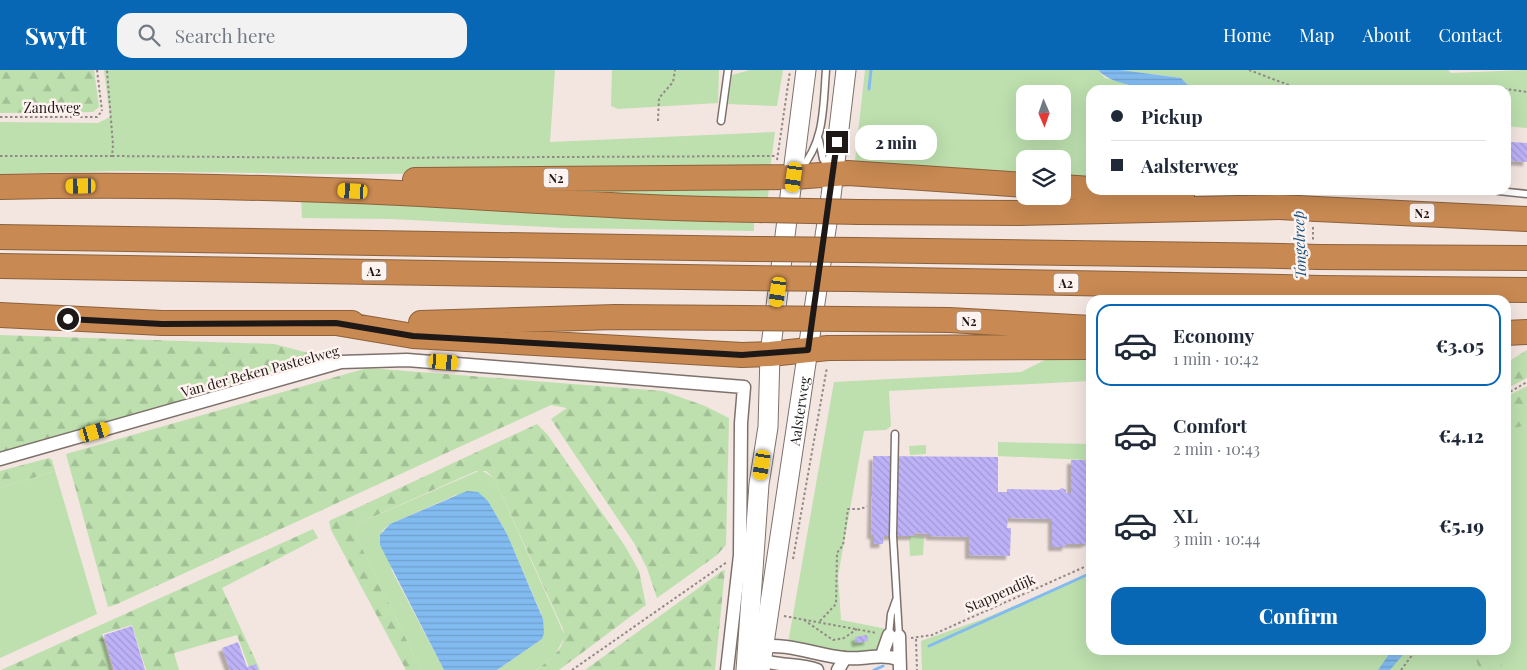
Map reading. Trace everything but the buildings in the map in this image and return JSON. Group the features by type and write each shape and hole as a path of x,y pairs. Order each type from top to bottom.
{"highway":[{"path":"794,177 833,173 1016,184"},
{"name":"N2","path":"320,189 364,180 794,177"},
{"name":"N2","path":"0,187 117,185 320,189 632,207 757,210 1019,213 1269,207 1527,219"},
{"path":"1071,188 1086,189"},
{"name":"N2","path":"1185,195 1269,207"},
{"name":"A2","path":"0,237 1319,257 1527,258"},
{"name":"A2","path":"0,266 1527,290"},
{"name":"N2","path":"0,315 162,324 336,323 615,317 949,320 1086,328"},
{"name":"N2","path":"336,323 413,336 589,348 770,354"},
{"path":"1511,333 1527,332"},
{"name":"N2","path":"808,350 1086,347"},
{"path":"770,354 808,350"}],"main road":[{"name":"Aalsterweg","path":"756,659 756,525 759,484 768,427 770,354 794,177 789,131 806,70"},
{"name":"Aalsterweg","path":"756,659 808,350 833,173 828,141 846,70"}],"street":[{"name":"Van der Beken Pasteelweg","path":"0,459 341,362 407,360 744,386"},
{"name":"Aalsterweg","path":"728,670 740,555 740,448 744,386"},
{"name":"Aalsterweg","path":"740,555 748,545 756,525"},
{"path":"882,655 894,636"},
{"path":"894,636 899,664"},
{"path":"756,659 796,650 846,658 882,655 899,664"},
{"path":"838,670 846,658"},
{"path":"756,659 816,670"}],"lane":[{"path":"721,121 728,70"},
{"path":"794,177 828,141 826,70"},
{"path":"1511,192 1527,194"},
{"path":"894,636 896,599 893,536 895,434"},
{"path":"894,636 891,614 896,599"},
{"path":"794,667 796,650"}],"path":[{"path":"97,70 102,111 111,111"},
{"path":"107,70 113,145 112,156"},
{"path":"658,121 659,98 673,82 675,70"},
{"path":"789,131 790,70"},
{"path":"1249,70 1289,85"},
{"path":"1511,90 1527,92"},
{"name":"Zandweg","path":"0,117 97,117 102,111"},
{"path":"0,156 347,158 778,156"},
{"name":"Aalsterweg","path":"791,568 826,382"},
{"path":"1511,391 1527,382"},
{"path":"819,622 836,604 837,553 843,545 848,509 861,510 867,506"},
{"path":"572,670 717,568 740,555"},
{"name":"Stappendijk","path":"917,670 916,638 932,634 1086,566"},
{"path":"784,616 894,636"},
{"path":"802,619 824,636 833,640 844,638 857,629"},
{"path":"1402,670 1412,655"}],"green space":[{"path":"0,70 94,70 99,107 93,112 0,113"},
{"path":"104,70 555,70 550,142 775,132 770,169 726,173 320,174 117,171 0,174 0,122 98,123 110,117"},
{"path":"612,70 719,70 718,103 618,109 611,106"},
{"path":"750,70 783,70 777,106 728,104 732,75"},
{"path":"865,70 1098,70 1105,78 1139,85 1086,85 1086,183 1071,181 1071,150 1016,150 1016,173 859,164 855,160"},
{"path":"1121,70 1448,70 1451,73 1527,70 1527,128 1511,126 1511,85 1188,85 1181,78"},
{"path":"421,185 769,187 768,197 728,199"},
{"path":"301,195 724,216 724,223 754,223 754,231 565,228 392,219 302,218"},
{"path":"0,335 274,344 335,360 0,454"},
{"path":"1527,350 1527,378 1511,386 1511,360"},
{"path":"1059,353 1086,353 1086,381 889,391 891,426 886,430 864,431 838,576 841,620 887,629 877,650 859,655 788,643 834,382 1021,372"},
{"path":"367,368 663,391 705,406 729,418 726,545 717,555 657,598 647,568 634,543 551,419 567,408 551,405 108,607 66,454"},
{"path":"1527,386 1527,425 1511,429 1511,394"},
{"path":"537,424 547,434 625,546 639,571 646,605 559,670 536,670 552,658 560,648 564,636 563,629 494,478 486,471 476,471 359,523 355,534 421,670 406,670 331,530 329,521"},
{"path":"1527,425 1527,670 922,670 921,641 983,619 1086,576 1086,655 1511,655 1511,429"},
{"path":"998,442 1086,444 1086,460 998,456"},
{"path":"926,445 926,454 910,455 909,446"},
{"path":"49,458 52,460 55,471 0,488 0,471"},
{"path":"481,470 494,478 565,636 555,655 536,670 497,670 542,639 541,613 507,534 488,501 456,495 390,524 382,531 392,571 444,670 421,670 355,534 359,523"},
{"path":"55,471 97,614 0,658 0,488"},
{"path":"313,529 318,538 222,588 260,670 250,670 237,635 174,653 179,670 146,670 132,625 102,634 112,670 1,670"},
{"path":"909,536 924,537 923,555 910,556"},
{"path":"725,570 715,670 585,670 722,571"},
{"path":"1475,655 1499,655 1503,670 1479,670"}],"water":[{"path":"1098,70 1121,70 1181,78 1188,85 1128,85 1106,76"},
{"path":"467,491 478,492 488,501 507,534 543,619 544,633 542,639 497,670 444,670 380,545 380,535 390,524"},
{"path":"1388,655 1403,655 1390,670 1378,670"}],"pier":[{"path":"1287,195 1305,195 1306,226 1289,225"},
{"path":"1289,238 1307,239 1309,295 1291,295"}],"waterway":[{"path":"869,89 871,70"},
{"path":"929,646 1086,575"},
{"path":"874,670 883,666"}],"route":[{"path":"68,319 162,324 336,323 413,336 589,348 742,355 808,350 831,196 837,142"}],"water label":[{"name":"Tongelreep","path":"1299,245"}]}
